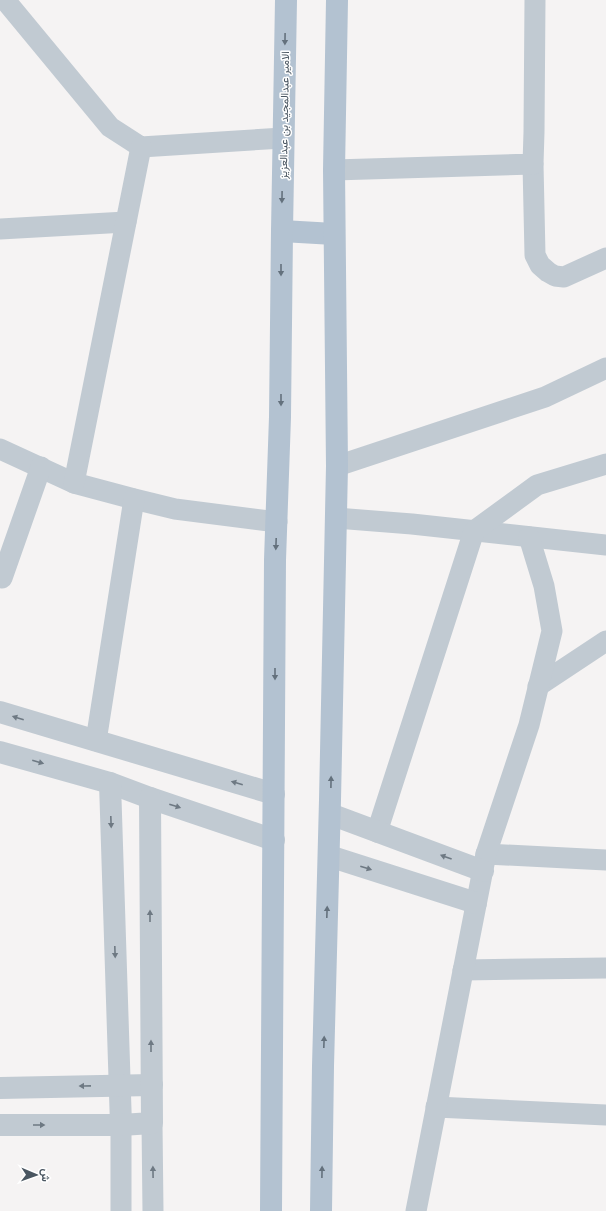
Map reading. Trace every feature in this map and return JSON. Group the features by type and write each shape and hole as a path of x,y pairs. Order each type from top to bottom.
{"main road":[{"name":"الامير عبدالمجيد بن عبدالعزيز","path":"271,1211 277,522 286,0"},
{"path":"321,1211 337,466 334,170 337,0"},
{"path":"282,231 334,234"}],"street":[{"path":"4,0 110,126 141,147 283,138"},
{"path":"535,0 533,164 535,255 540,265 548,272 555,276 564,277 606,258"},
{"path":"74,483 141,147"},
{"path":"334,170 533,164"},
{"path":"0,229 126,222"},
{"path":"337,466 545,397 606,368"},
{"path":"0,448 74,483 176,509 277,522"},
{"path":"377,832 474,531 537,485 606,464"},
{"path":"2,578 41,467"},
{"path":"96,741 134,498"},
{"path":"336,518 412,524 606,545"},
{"path":"416,1211 485,862 529,725 552,631 544,586 529,537"},
{"path":"538,686 606,641"},
{"path":"0,712 274,794"},
{"path":"0,752 110,783 274,840"},
{"path":"110,783 120,1086 121,1211"},
{"path":"150,798 153,1211"},
{"path":"330,814 377,832 485,862 606,860"},
{"path":"329,856 476,903"},
{"path":"463,970 606,968"},
{"path":"0,1088 152,1085"},
{"path":"436,1107 606,1115"},
{"path":"0,1125 121,1125 152,1123"}]}
